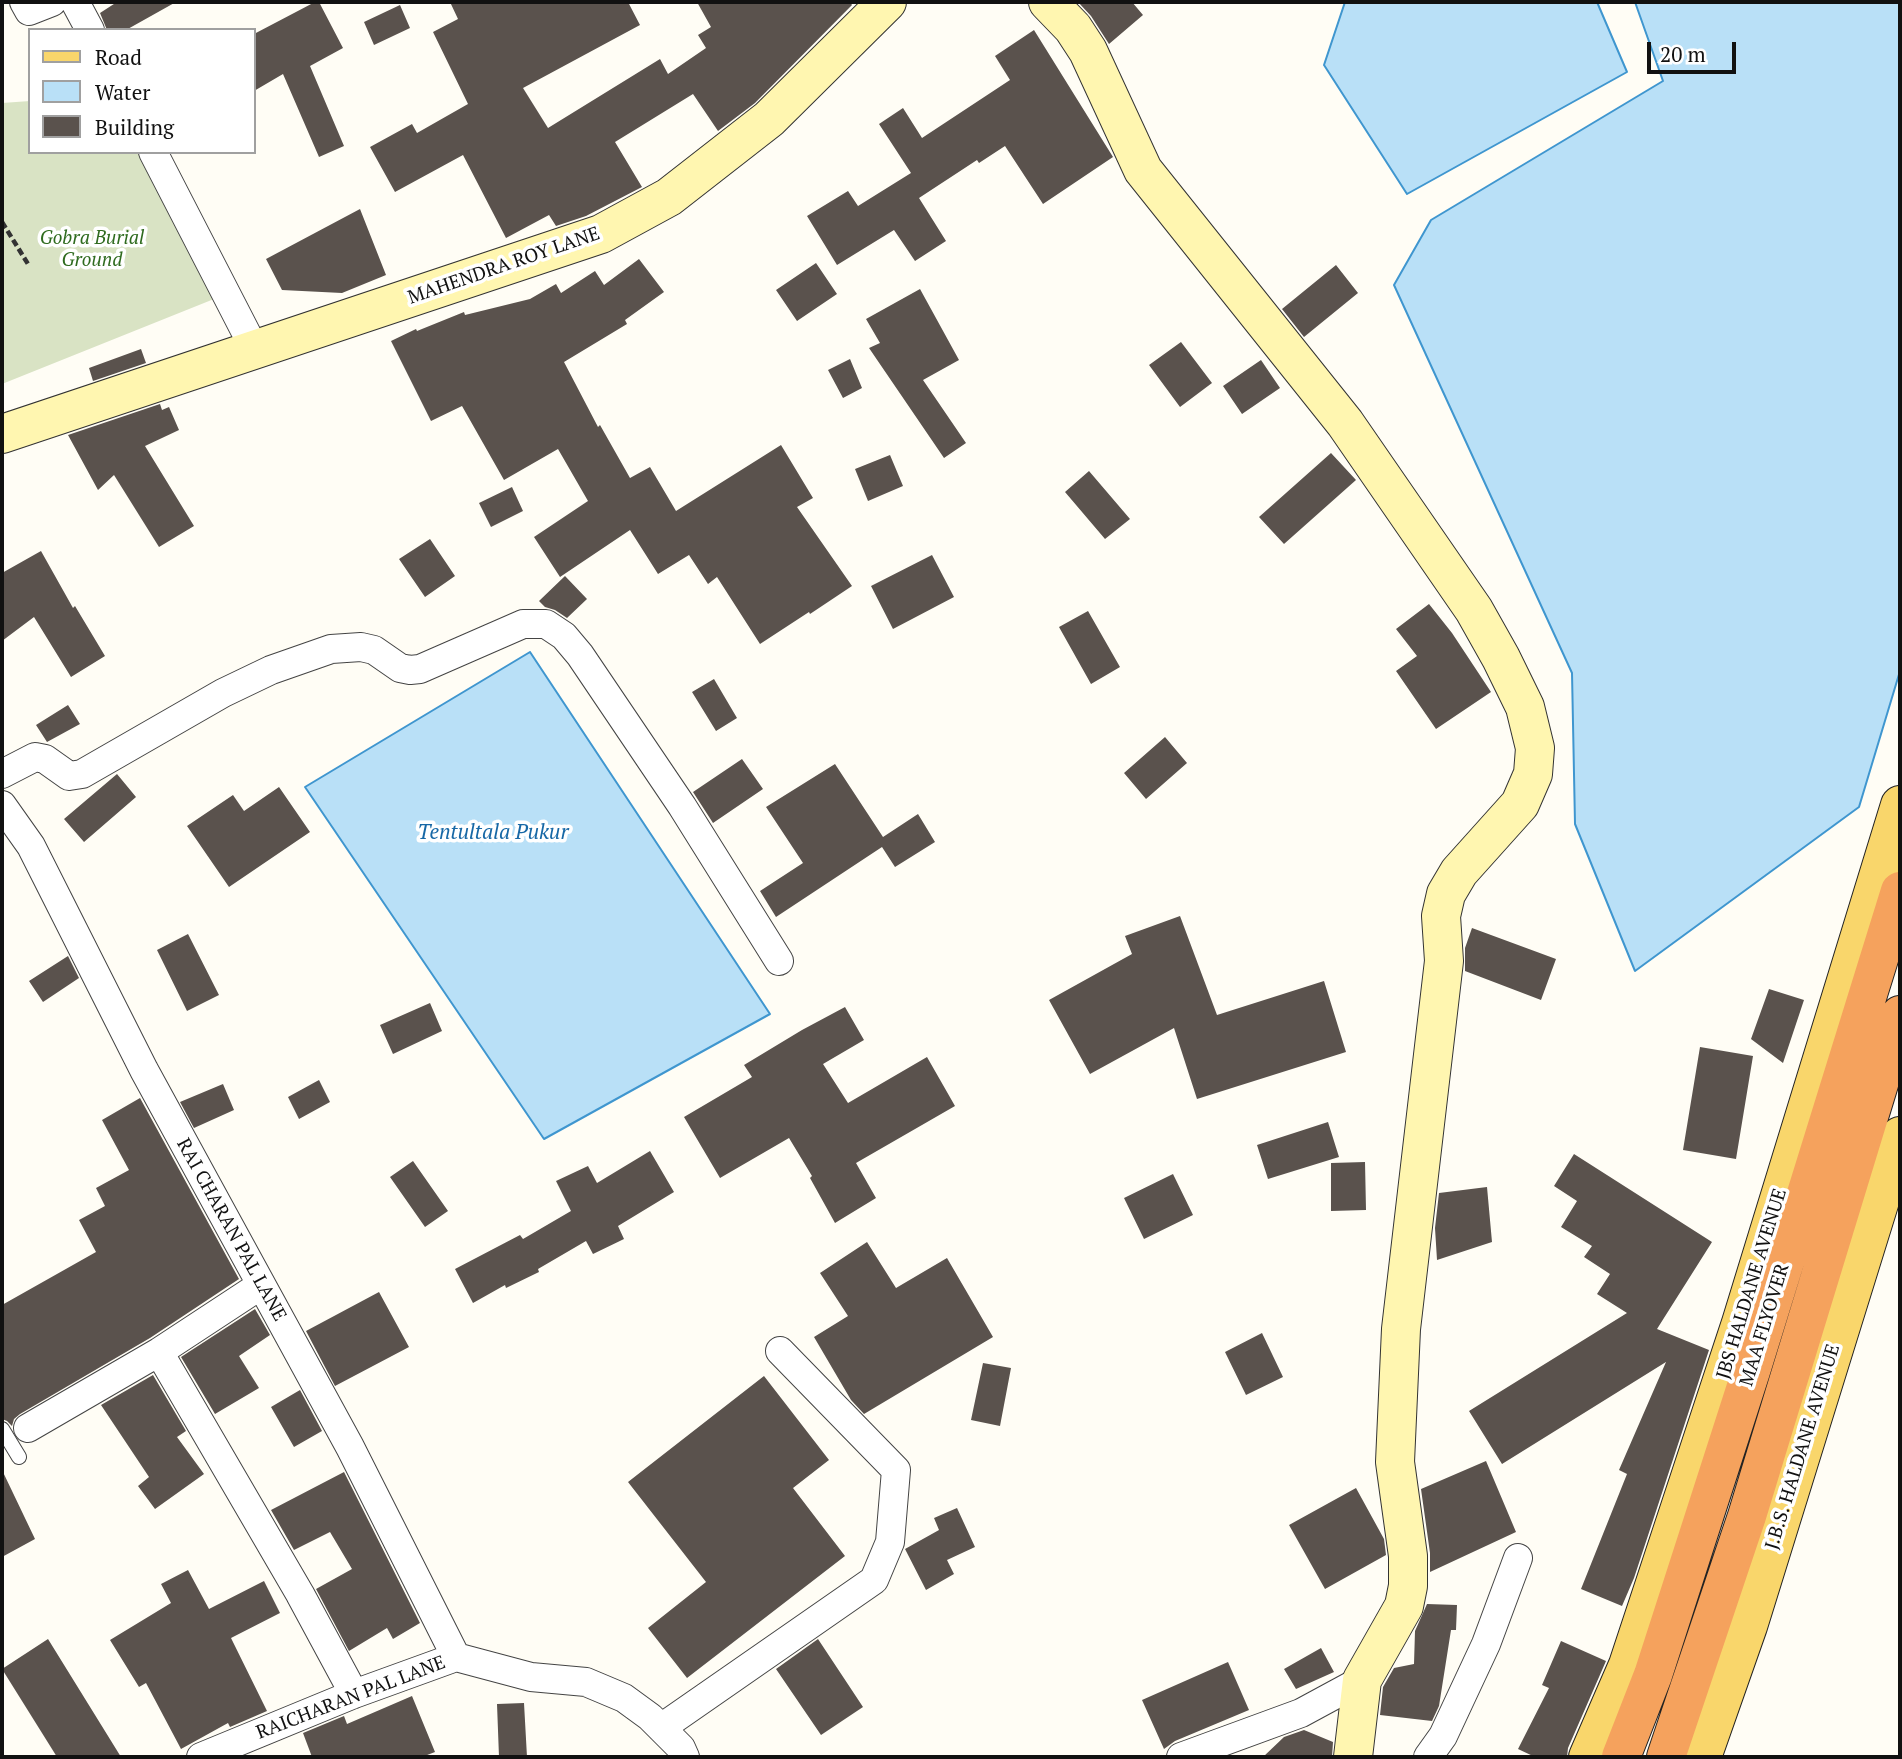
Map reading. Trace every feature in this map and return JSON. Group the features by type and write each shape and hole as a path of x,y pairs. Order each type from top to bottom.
{"highway":[{"name":"MAA FLYOVER","path":"1621,1757 1653,1675 1900,891"},
{"name":"MAA FLYOVER","path":"1666,1757 1747,1516 1900,1015"}],"main road":[{"name":"JBS HALDANE AVENUE","path":"1588,1757 1628,1665 1741,1323 1900,805"},
{"name":"J.B.S. HALDANE AVENUE","path":"1702,1757 1748,1626 1900,1136"}],"street":[{"path":"24,2 29,11 52,2"},
{"path":"75,2 89,28"},
{"name":"MAHENDRA ROY LANE","path":"2,433 601,234 669,197 769,118 887,2"},
{"path":"1048,2 1073,28 1088,51 1143,170 1345,423 1474,610 1525,707 1535,748 1533,774 1520,804 1459,872 1446,894 1441,916 1444,961 1401,1329 1395,1462 1408,1556 1408,1586 1404,1606 1362,1680 1353,1757"},
{"path":"154,154 255,350"},
{"path":"2,775 35,757 45,759 69,776 82,774 223,693 271,670 331,649 361,647 374,650 400,668 420,669 523,624 546,624 564,636 580,655 682,806 779,961"},
{"name":"RAI CHARAN PAL LANE","path":"2,805 31,846 144,1070 350,1447 456,1657"},
{"path":"15,1428 159,1352 261,1285"},
{"path":"661,1728 874,1580 890,1542 896,1470 780,1351"},
{"path":"159,1352 300,1594 354,1694"},
{"path":"1428,1757 1443,1736 1486,1644 1518,1558"},
{"name":"RAICHARAN PAL LANE","path":"201,1757 354,1694 456,1657 531,1677 586,1682 624,1698 661,1728 681,1748 685,1757"},
{"path":"1181,1757 1301,1713 1362,1680"}],"lane":[{"path":"15,1428 19,1457"}],"path":[{"path":"2,222 28,264"}],"green space":[{"name":"Gobra Burial Ground","path":"28,101 28,154 141,154 219,297 2,384 2,103"}],"water":[{"path":"1345,2 1597,2 1627,72 1407,194 1324,65"},
{"path":"1635,2 1900,2 1900,671 1859,807 1635,971 1575,824 1572,673 1394,285 1431,220 1663,81"},
{"name":"Tentultala Pukur","path":"530,652 770,1014 544,1139 305,787"}],"building":[{"path":"117,2 176,2 130,28 106,28 100,13"},
{"path":"319,2 343,48 310,66 344,146 319,157 283,74 256,90 256,33"},
{"path":"450,2 628,2 640,25 523,88 548,128 660,59 668,74 706,48 698,35 711,27 697,2 850,2 852,5 755,103 718,131 693,94 615,142 642,187 586,216 556,226 549,215 506,238 463,155 395,192 370,147 412,124 417,133 468,104 433,32 458,19"},
{"path":"1078,2 1132,2 1143,15 1109,44 1091,16"},
{"path":"400,5 410,28 374,45 364,22"},
{"path":"1034,30 1113,157 1043,204 1005,146 979,163 977,160 919,198 946,241 915,261 894,230 837,265 807,216 848,191 858,206 911,173 879,124 903,108 922,138 1010,80 995,56"},
{"path":"360,209 386,275 342,293 282,290 266,259"},
{"path":"639,259 664,292 625,320 627,324 564,362 598,427 600,425 630,478 650,467 676,511 781,445 813,498 797,507 852,586 760,644 717,577 708,584 689,555 658,574 630,530 560,577 534,537 588,501 558,449 504,480 462,406 431,421 391,341 464,312 465,315 530,299 556,284 561,293 595,271 604,285"},
{"path":"816,263 837,294 797,321 776,290"},
{"path":"1336,265 1358,293 1304,337 1282,309"},
{"path":"920,289 959,360 923,380 966,443 944,458 869,348 880,343 866,319"},
{"path":"1181,342 1212,383 1180,407 1149,365"},
{"path":"141,349 146,363 93,381 89,368"},
{"path":"850,359 862,388 843,398 828,370"},
{"path":"1261,360 1280,388 1242,414 1223,386"},
{"path":"160,404 162,410 169,407 179,430 145,446 194,526 159,547 114,475 98,490 68,435"},
{"path":"1331,453 1356,480 1284,544 1259,517"},
{"path":"890,455 903,486 868,501 855,469"},
{"path":"1089,471 1130,519 1105,539 1065,492"},
{"path":"512,487 523,511 491,527 479,503"},
{"path":"430,539 455,576 425,597 399,559"},
{"path":"41,551 73,608 75,606 105,656 71,677 34,617 2,641 2,573"},
{"path":"932,555 954,597 893,629 871,586"},
{"path":"565,576 587,599 567,618 539,601"},
{"path":"1429,604 1491,692 1436,729 1396,671 1417,656 1396,629"},
{"path":"1088,611 1120,667 1091,684 1059,627"},
{"path":"714,679 737,718 716,731 692,692"},
{"path":"68,705 80,724 47,742 36,725"},
{"path":"1165,737 1187,763 1146,799 1124,773"},
{"path":"742,759 763,789 713,823 693,792"},
{"path":"835,764 883,837 918,814 935,842 895,867 882,847 776,917 760,891 803,863 766,807"},
{"path":"117,774 136,797 84,842 64,819"},
{"path":"279,787 310,832 229,887 187,826 233,795 244,811"},
{"path":"1180,916 1217,1015 1324,981 1346,1052 1197,1099 1174,1028 1090,1074 1049,1000 1132,954 1125,936"},
{"path":"1472,928 1556,959 1541,1000 1465,971 1465,948"},
{"path":"188,934 219,995 187,1011 157,950"},
{"path":"68,956 79,978 43,1002 29,981"},
{"path":"1769,989 1804,1000 1783,1063 1751,1039"},
{"path":"430,1003 442,1031 393,1054 380,1025"},
{"path":"845,1007 864,1040 823,1064 848,1103 927,1057 955,1106 856,1163 876,1198 835,1223 810,1178 812,1176 789,1138 720,1178 684,1117 752,1077 744,1065"},
{"path":"1700,1047 1753,1056 1736,1159 1683,1150"},
{"path":"319,1080 330,1102 299,1119 288,1097"},
{"path":"223,1084 234,1110 194,1128 180,1102"},
{"path":"140,1098 239,1279 150,1338 20,1414 14,1419 12,1426 2,1419 2,1305 96,1252 79,1220 105,1206 96,1188 129,1170 102,1120"},
{"path":"1328,1122 1339,1157 1268,1179 1257,1145"},
{"path":"650,1151 674,1192 618,1226 624,1239 593,1254 586,1241 538,1269 539,1272 506,1288 505,1285 473,1303 455,1269 520,1235 523,1239 571,1211 556,1181 588,1166 597,1183"},
{"path":"1574,1154 1712,1242 1657,1329 1709,1350 1634,1578 1622,1606 1581,1589 1627,1474 1619,1470 1666,1362 1502,1464 1469,1411 1627,1313 1597,1294 1610,1274 1584,1257 1592,1246 1561,1227 1577,1201 1554,1186"},
{"path":"413,1161 448,1211 425,1227 390,1177"},
{"path":"1365,1162 1366,1210 1331,1211 1331,1163"},
{"path":"1173,1174 1193,1215 1144,1239 1124,1198"},
{"path":"1487,1187 1492,1242 1437,1260 1435,1228 1439,1193"},
{"path":"867,1242 896,1288 947,1258 993,1337 864,1414 851,1400 814,1337 848,1316 820,1273"},
{"path":"379,1292 409,1347 335,1386 306,1331"},
{"path":"255,1309 270,1335 239,1356 259,1388 215,1414 181,1357"},
{"path":"1262,1333 1283,1377 1246,1395 1225,1352"},
{"path":"983,1363 1011,1368 1000,1426 971,1420"},
{"path":"153,1375 186,1431 177,1437 204,1474 155,1509 138,1486 149,1477 101,1405"},
{"path":"764,1376 829,1460 793,1488 845,1556 687,1678 648,1628 706,1582 628,1482"},
{"path":"300,1390 322,1431 294,1447 271,1407"},
{"path":"1486,1461 1516,1532 1430,1572 1421,1489"},
{"path":"2,1470 35,1539 2,1557"},
{"path":"344,1472 420,1623 393,1639 387,1628 349,1651 316,1589 352,1569 330,1532 294,1550 271,1510"},
{"path":"1356,1488 1384,1539 1386,1555 1325,1589 1289,1525"},
{"path":"957,1508 975,1547 947,1560 954,1574 926,1590 905,1549 939,1530 934,1518"},
{"path":"188,1570 209,1609 264,1581 280,1613 231,1638 267,1711 230,1727 228,1723 181,1749 146,1683 139,1687 110,1640 171,1603 161,1584"},
{"path":"1427,1604 1457,1605 1456,1630 1451,1630 1439,1706 1432,1721 1380,1715 1383,1687 1394,1668 1414,1664 1415,1631"},
{"path":"48,1639 121,1757 57,1757 2,1669"},
{"path":"818,1639 863,1707 821,1735 776,1669"},
{"path":"1561,1641 1606,1661 1568,1748 1567,1757 1535,1757 1518,1749 1549,1688 1542,1685"},
{"path":"1321,1648 1334,1672 1296,1689 1284,1669"},
{"path":"1228,1662 1249,1710 1175,1741 1164,1749 1142,1700"},
{"path":"412,1696 435,1752 422,1757 312,1757 303,1733 344,1716 347,1724"},
{"path":"524,1703 527,1757 499,1757 497,1704"},
{"path":"1304,1730 1333,1742 1332,1757 1263,1757 1284,1737"}]}
